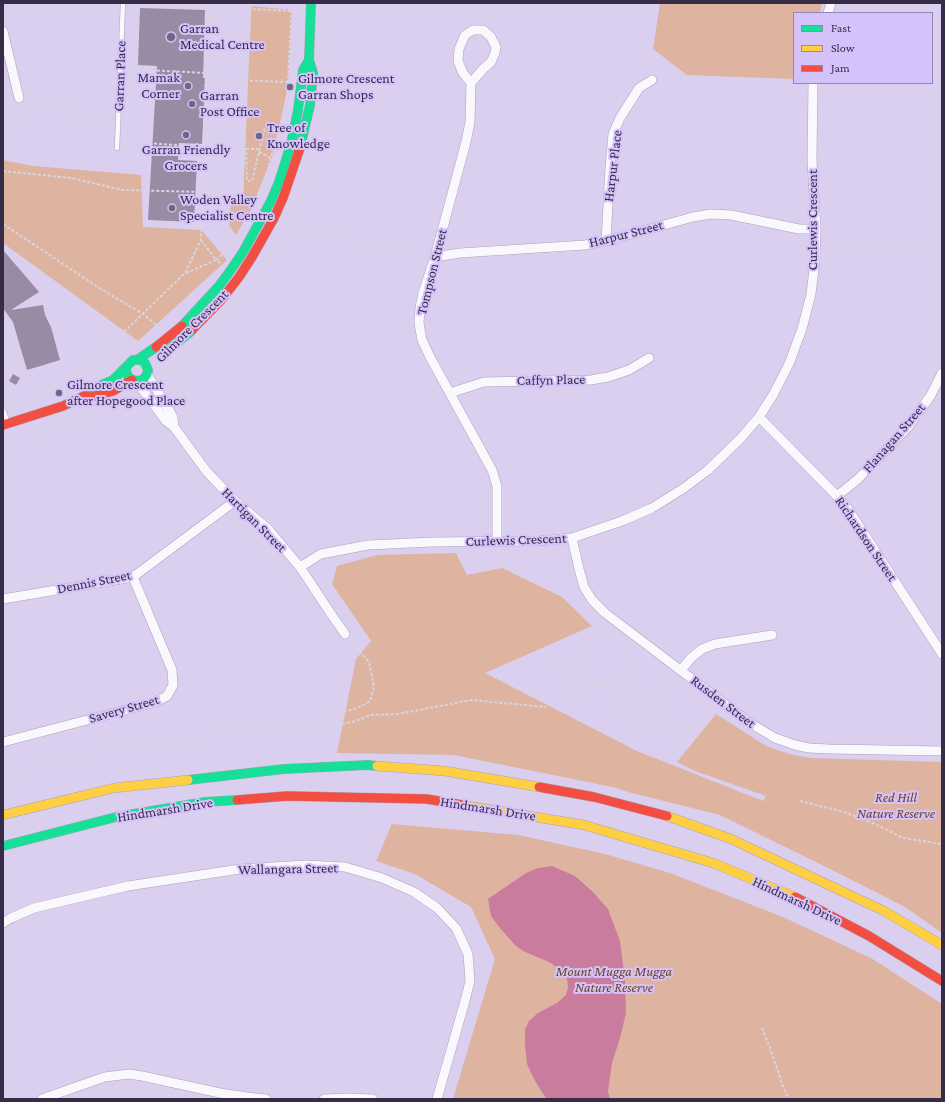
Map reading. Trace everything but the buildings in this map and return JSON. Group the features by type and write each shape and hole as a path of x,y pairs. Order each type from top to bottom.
{"main road":[{"name":"Gilmore Crescent","path":"134,381 143,380 154,364 222,299 239,277 260,244 274,218 283,198 301,144 308,112 313,73 309,60 311,3"},
{"name":"Gilmore Crescent","path":"126,368 130,362 137,360 156,347 182,326 219,286 243,252 268,208 279,182 291,144 298,110 303,70 309,60"},
{"path":"137,360 154,364"},
{"path":"84,396 92,397 113,391 134,381 127,375 126,368"},
{"path":"6,424 64,406 84,396 89,391 114,380 126,368"},
{"name":"Hindmarsh Drive","path":"3,815 114,788 284,769 368,765 445,771 594,797 660,814 724,836 884,911 942,945"},
{"name":"Hindmarsh Drive","path":"3,846 116,817 205,802 287,796 427,799 584,824 713,863 796,898 869,936 942,981"}],"street":[{"path":"473,30 483,30 491,37 496,47 495,53 491,62 471,83 463,73 458,61 459,49 465,36 473,30"},
{"path":"3,31 19,98"},
{"name":"Harpur Place","path":"606,241 613,134 620,118 640,88 652,80"},
{"name":"Tompson Street","path":"471,83 470,122 466,142 420,308 419,323 422,340 430,357 492,470 497,486 497,541"},
{"name":"Curlewis Crescent","path":"300,567 321,554 368,546 432,542 538,541 572,538 622,522 652,508 684,488 708,470 759,418 789,364 802,329 811,294 815,256 816,229 812,160 813,84"},
{"name":"Harpur Street","path":"434,258 468,253 585,245 710,214 731,215 799,229 816,229"},
{"name":"Caffyn Place","path":"450,393 484,382 591,380 608,377 629,370 649,358"},
{"name":"Hartigan Street","path":"154,364 173,417 174,428"},
{"name":"Flanagan Street","path":"837,496 858,479 908,427 931,395 942,373"},
{"name":"Hartigan Street","path":"134,381 166,421 174,428 207,472 235,501 268,529 300,567 345,634"},
{"name":"Richardson Street","path":"759,418 837,496 848,509 942,654"},
{"name":"Dennis Street","path":"3,599 133,577 220,509 235,501"},
{"name":"Rusden Street","path":"572,538 584,587 592,600 604,613 681,670 750,724 775,738 808,748 942,751"},
{"name":"Savery Street","path":"3,742 156,702 167,696 173,685 172,670 133,577"},
{"path":"681,670 691,658 708,646 772,635"},
{"name":"Wallangara Street","path":"3,923 34,908 128,886 240,869 306,865 345,867 382,878 414,892 437,908 456,928 468,954 470,981 437,1099"},
{"path":"42,1099 105,1077 129,1074 247,1098 266,1099"},
{"path":"324,1099 373,1099"}],"lane":[{"name":"Garran Place","path":"117,148 123,3"},
{"path":"3,410 6,424"}],"path":[{"path":"133,82 137,3 291,11"},
{"path":"185,274 201,240 208,3"},
{"path":"241,202 245,149 251,3"},
{"path":"3,171 71,178 124,190 203,192 233,196 253,209 263,185 287,104 292,3"},
{"path":"202,218 207,219 209,193 217,18 208,17"},
{"path":"121,69 206,73"},
{"path":"205,79 301,82"},
{"path":"19,98 32,97 93,120 118,122"},
{"path":"245,149 247,181 252,181 265,127"},
{"path":"144,143 259,150 271,158"},
{"path":"3,224 96,286 142,314"},
{"path":"165,370 197,359 233,308 252,287 288,224 434,258"},
{"path":"3,389 10,406 50,391 70,378 99,356 185,274 216,260 226,251 238,235"},
{"path":"201,240 216,260"},
{"path":"815,256 942,248"},
{"path":"3,313 20,363 16,368"},
{"path":"3,333 12,337"},
{"path":"165,370 170,361"},
{"path":"186,363 187,421 205,452"},
{"path":"165,370 170,382 186,402"},
{"path":"26,431 41,427 42,433 128,398 139,402 143,408"},
{"path":"156,426 192,473 217,502 220,509 271,552 318,613"},
{"path":"217,502 220,509"},
{"path":"295,545 300,549"},
{"path":"617,622 590,632 560,692 562,697 632,669 636,669 639,674 618,703 644,714"},
{"path":"303,727 364,705 370,701 374,687 369,662 345,634"},
{"path":"541,660 623,696"},
{"path":"651,704 657,706 671,684 667,681 644,714 637,727 638,730 662,722 676,730 689,724 693,725 690,734 685,733 681,739"},
{"path":"3,775 60,758 108,748 138,748 259,726 327,727 352,722 371,715 398,714 471,700 546,707"},
{"path":"800,801 844,812 875,824 903,838 942,844"},
{"path":"762,1028 789,1099"},
{"path":"81,1099 111,1087 154,1091 188,1099"}],"green space":[{"path":"660,3 822,3 820,12 793,12 793,79 687,75 653,49"},
{"path":"251,6 292,10 288,86 273,155 251,209 236,235 229,225 231,200 243,206"},
{"path":"3,160 33,166 141,175 143,227 201,230 227,260 138,341 3,243"},
{"name":"Red Hill Nature Reserve","path":"456,553 467,575 502,568 562,597 592,626 485,673 637,751 763,801 766,796 695,771 677,762 716,714 766,746 789,754 810,758 942,762 942,933 905,907 720,815 617,788 454,755 337,753 356,659 371,641 332,584 337,566 377,555"},
{"name":"Mount Mugga Mugga Nature Reserve","path":"392,824 518,835 605,854 670,873 783,917 871,958 942,1004 942,1099 453,1099 495,959 471,907 415,874 376,861"}],"shaded area":[{"path":"552,866 575,876 593,892 608,909 620,941 625,981 626,1013 612,1063 608,1091 610,1099 547,1099 534,1079 527,1064 525,1029 529,1021 538,1013 557,1003 566,995 568,987 567,979 564,972 549,962 523,951 515,945 491,916 488,899 526,873 538,868"}],"traffic: fast":[{"path":"300,148 310,105 313,73 309,60 311,3"},
{"path":"182,326 219,286 230,271 243,252 271,201 279,182 291,144 298,110 303,70 309,60"},
{"path":"163,354 189,333"},
{"path":"137,360 156,347"},
{"path":"90,390 113,380 133,360 141,360 145,363 148,370 143,380 136,381 129,378 126,368"},
{"path":"188,780 284,769 368,765 377,766"},
{"path":"3,846 116,817 205,802 237,800"}],"traffic: slow":[{"path":"377,766 445,771 539,787"},
{"path":"3,815 114,788 188,780"},
{"path":"462,805 584,825 713,863 795,897"},
{"path":"667,816 731,839 884,911 942,945"}],"traffic: jam":[{"path":"189,333 222,299 252,257 274,218 283,198 300,148"},
{"path":"156,347 182,326"},
{"path":"3,425 63,406 84,396 92,397 113,391 132,380"},
{"path":"539,787 594,797 667,816"},
{"path":"237,800 287,796 427,799 462,805"},
{"path":"795,897 869,936 942,981"}],"place":[{"name":"Garran Medical Centre","path":"171,37"},
{"name":"Mamak Corner","path":"188,86"},
{"name":"Gilmore Crescent Garran Shops","path":"290,87"},
{"name":"Garran Post Office","path":"192,104"},
{"name":"Garran Friendly Grocers","path":"186,135"},
{"name":"Tree of Knowledge","path":"259,136"},
{"name":"Woden Valley Specialist Centre","path":"172,208"},
{"name":"Gilmore Crescent after Hopegood Place","path":"59,393"}]}
